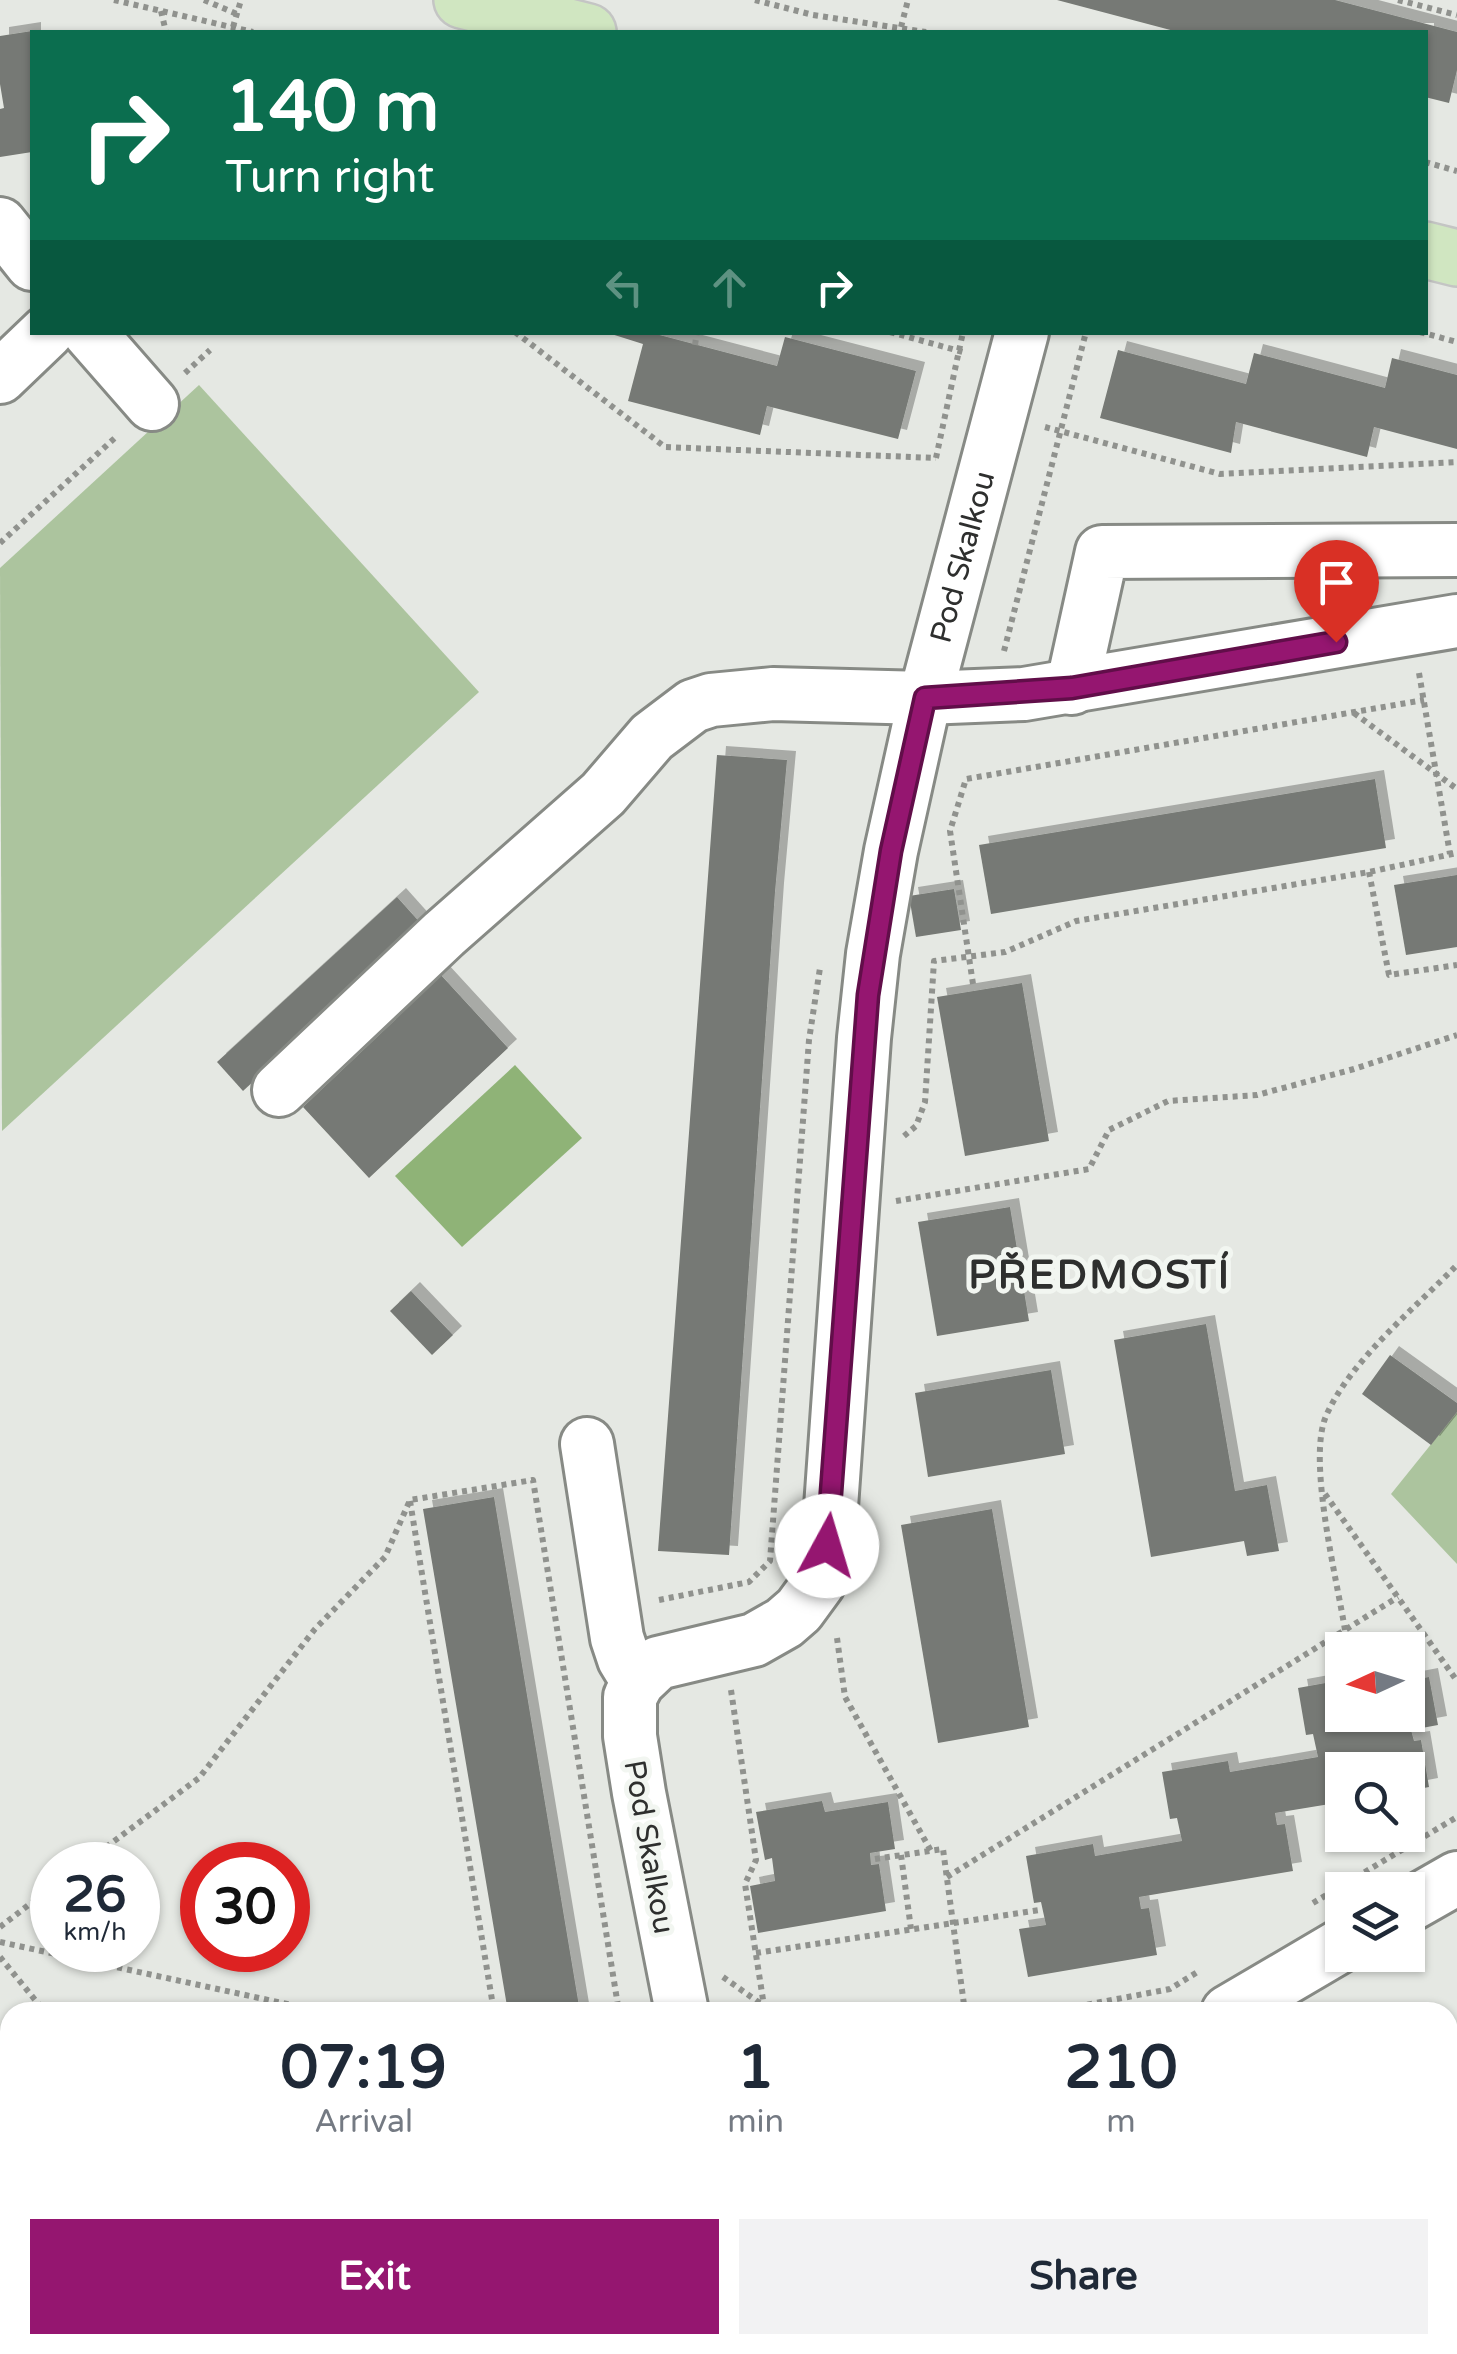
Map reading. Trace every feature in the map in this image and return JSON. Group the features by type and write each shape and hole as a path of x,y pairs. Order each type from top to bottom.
{"main road":[{"path":"462,0 580,30"},
{"path":"1428,251 1457,258"}],"street":[{"path":"0,224 30,262"},
{"path":"92,335 152,404"},
{"name":"Pod Skalkou","path":"680,2002 628,1712 638,1682 648,1670 669,1658 754,1640 784,1624 808,1599 824,1567 836,1456 848,1246 870,981 891,851 925,698 1006,394"},
{"path":"1072,688 1102,552 1457,550"},
{"path":"279,1090 444,934 603,794 652,737 675,717 711,700 825,694 993,696 1072,688 1434,625"},
{"path":"588,1444 617,1638 638,1682"},
{"path":"1425,1896 1457,1878"},
{"path":"1215,1991 1325,1951"}],"path":[{"path":"114,0 240,30"},
{"path":"204,0 237,14"},
{"path":"233,28 241,0"},
{"path":"755,0 813,15 916,30"},
{"path":"901,27 908,0"},
{"path":"1398,0 1457,15"},
{"path":"162,11 166,30"},
{"path":"1428,163 1457,171"},
{"path":"1428,334 1457,342"},
{"path":"519,335 665,446 1006,394"},
{"path":"694,345 696,335"},
{"path":"896,335 1006,394 1061,431 1220,474 1457,462"},
{"path":"993,696 1085,335"},
{"path":"0,543 152,404"},
{"path":"934,962 1005,952 1076,921 1369,872 1453,853 1424,700 1434,625"},
{"path":"973,984 950,831 966,779 1424,700"},
{"path":"1353,712 1457,789"},
{"path":"1369,872 1390,975 1457,965"},
{"path":"878,1204 1089,1169 1109,1130 1168,1102 1258,1095 1457,1035"},
{"path":"1346,1630 1323,1492 1320,1457 1324,1419 1368,1356 1457,1265"},
{"path":"410,1500 533,1480 617,2002"},
{"path":"1323,1492 1457,1681"},
{"path":"113,1842 199,1778 315,1629 386,1557 410,1500"},
{"path":"410,1500 492,2002"},
{"path":"947,1877 1398,1598"},
{"path":"837,1634 844,1696 931,1851"},
{"path":"1298,1912 1457,1817"},
{"path":"875,1859 943,1849 964,2002"},
{"path":"901,1855 911,1929"},
{"path":"0,1927 30,1904"},
{"path":"756,1953 1038,1910"},
{"path":"0,1942 278,2002"},
{"path":"0,1958 37,2002"},
{"path":"718,1974 758,2002"},
{"path":"1101,2002 1170,1989 1215,1991"}],"shaded area":[{"path":"199,385 479,692 2,1131 0,568"},
{"path":"515,1065 582,1138 462,1247 395,1176"},
{"path":"1457,1412 1457,1564 1391,1494"}],"building":[{"path":"1057,0 1335,0 1457,32 1457,70 1449,103 1428,98 1428,30 1170,30"},
{"path":"30,31 30,152 0,157 0,109 4,108 0,36"},
{"path":"614,335 659,335 777,366 785,337 916,371 898,439 767,406 760,435 628,401 643,344"},
{"path":"1118,350 1246,384 1254,353 1385,388 1392,358 1457,375 1457,449 1374,427 1367,457 1236,422 1231,453 1100,418"},
{"path":"717,755 787,760 729,1555 658,1551"},
{"path":"1375,779 1386,848 991,914 979,845"},
{"path":"1457,875 1457,947 1406,955 1394,885"},
{"path":"954,889 961,930 916,937 909,896"},
{"path":"397,897 423,926 243,1091 217,1062"},
{"path":"439,973 508,1048 369,1178 303,1107"},
{"path":"1022,983 1049,1141 965,1156 937,997"},
{"path":"1010,1207 1029,1321 937,1336 918,1222"},
{"path":"411,1291 453,1335 432,1355 390,1311"},
{"path":"1206,1324 1235,1491 1267,1485 1279,1551 1247,1556 1244,1541 1151,1557 1114,1340"},
{"path":"1390,1355 1457,1403 1457,1412 1431,1445 1362,1394"},
{"path":"1051,1370 1065,1454 928,1477 915,1393"},
{"path":"494,1497 578,2002 506,2002 423,1509"},
{"path":"992,1509 1029,1727 938,1743 901,1525"},
{"path":"1429,1677 1438,1725 1425,1727 1425,1678"},
{"path":"1325,1683 1325,1732 1412,1732 1414,1741 1421,1740 1423,1752 1325,1752 1325,1805 1275,1813 1277,1825 1285,1824 1293,1871 1139,1897 1141,1909 1149,1908 1157,1955 1028,1977 1019,1929 1046,1925 1041,1902 1034,1903 1026,1856 1093,1844 1095,1856 1182,1841 1177,1818 1170,1819 1162,1772 1228,1761 1230,1772 1318,1757 1313,1734 1306,1735 1298,1688"},
{"path":"822,1801 825,1812 888,1802 895,1849 870,1853 871,1865 879,1864 886,1911 758,1933 750,1886 775,1881 772,1858 765,1860 756,1812"}],"district":[{"name":"PŘEDMOSTÍ","path":"1100,1275"}],"route":[{"path":"827,1546 868,995 891,851 925,698 1072,688 1336,642"}]}
